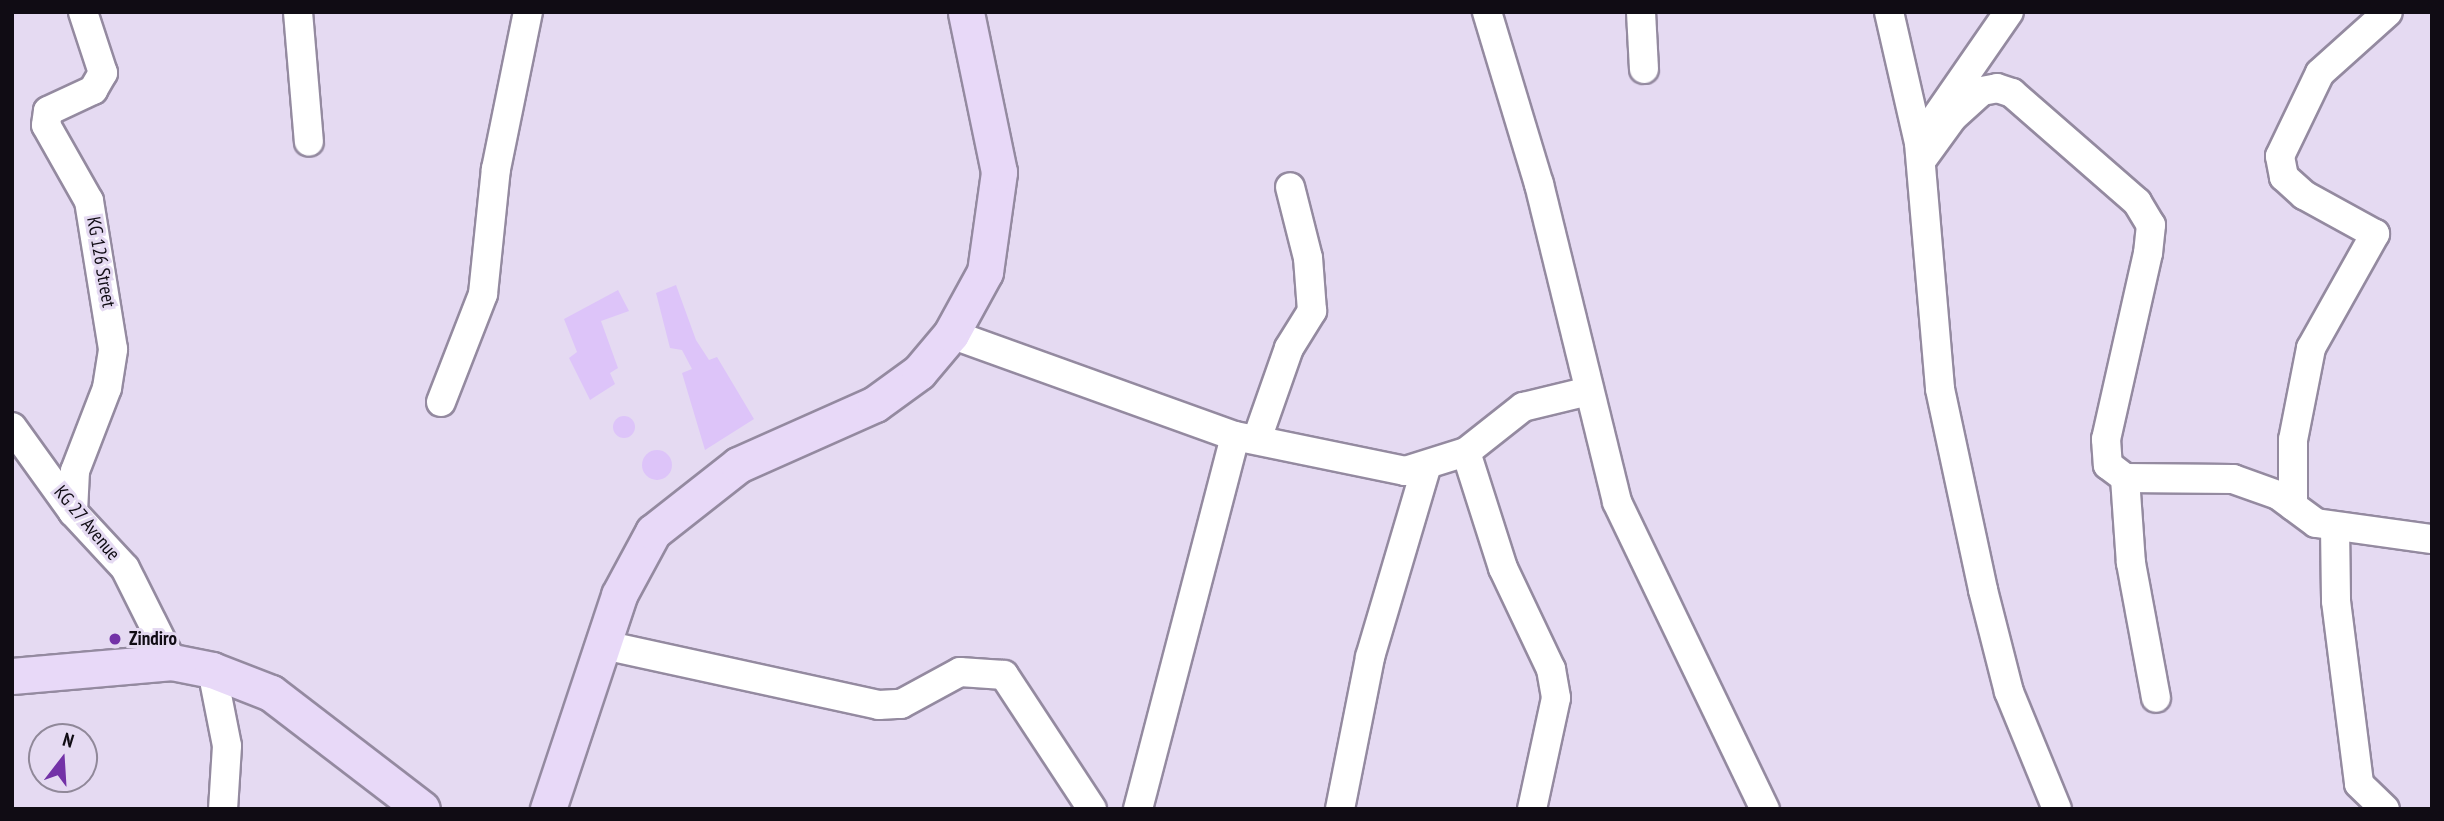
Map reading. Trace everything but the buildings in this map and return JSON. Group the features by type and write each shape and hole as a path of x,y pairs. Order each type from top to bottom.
{"main road":[{"path":"548,809 634,560 653,532 737,465 875,404 919,372 951,334 985,272 996,225 999,172 990,110 966,12"},
{"path":"22,680 172,662 212,670 271,693 422,809"}],"street":[{"name":"KG 126 Street","path":"73,512 75,471 107,388 113,349 89,201 46,125 48,111 93,90 103,74 83,12"},
{"path":"298,12 309,142"},
{"path":"441,402 483,294 496,169 528,12"},
{"path":"1487,12 1539,184 1617,502 1765,809"},
{"path":"1889,12 1920,152 1940,389 2009,692 2057,809"},
{"path":"1920,152 2009,12"},
{"path":"2293,506 2293,440 2311,348 2375,234 2304,195 2284,177 2280,156 2320,73 2388,12"},
{"path":"1644,15 1644,69"},
{"path":"1920,152 1982,91 1997,88 2012,93 2137,202 2151,225 2148,253 2106,439 2108,465 2125,478 2233,479 2335,527 2432,539"},
{"path":"1138,809 1246,437 1289,348 1312,312 1308,258 1290,187"},
{"path":"951,334 1246,437 1405,471 1426,468 1466,452 1523,407 1589,391"},
{"name":"KG 27 Avenue","path":"12,427 73,512 125,568 172,662"},
{"path":"1466,452 1503,568 1551,669 1556,698 1532,809"},
{"path":"1340,809 1377,631 1426,468"},
{"path":"2125,478 2131,563 2155,698"},
{"path":"2335,527 2336,601 2359,784 2385,809"},
{"path":"604,645 879,705 901,704 960,672 1004,676 1092,809"},
{"path":"212,670 227,746 223,809"}],"shaded area":[{"path":"676,285 696,340 709,360 717,357 754,419 705,450 682,373 692,369 682,350 670,348 656,293"},
{"path":"618,290 629,311 601,321 618,368 610,373 615,384 590,400 569,358 577,352 564,319"},
{"path":"624,416 634,423 635,427 628,437 624,438 614,431 613,427 620,417"},
{"path":"657,450 667,455 672,465 667,475 657,480 647,475 642,465 647,455"}],"place":[{"name":"Zindiro","path":"115,639"}]}
